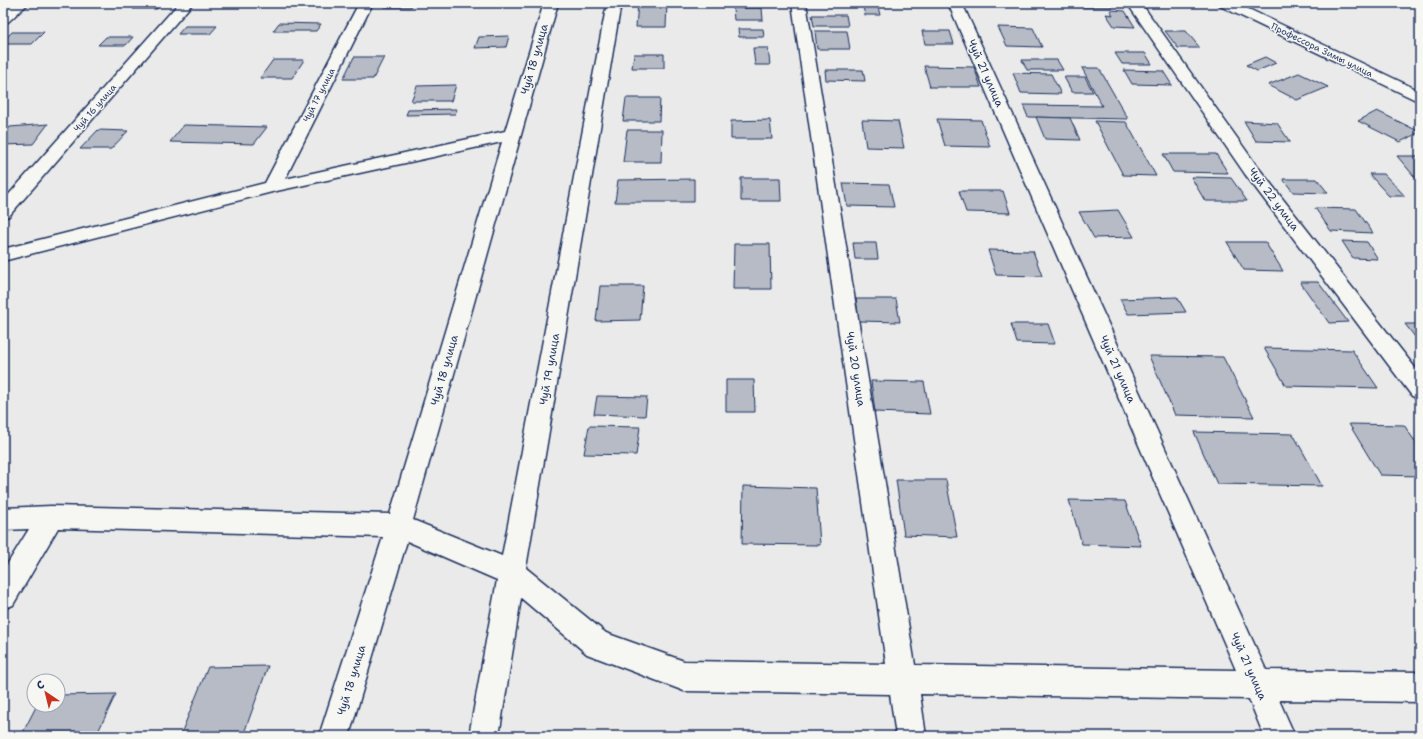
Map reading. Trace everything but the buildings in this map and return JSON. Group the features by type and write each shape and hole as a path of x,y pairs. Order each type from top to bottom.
{"street":[{"path":"3,19 22,3"},
{"name":"Чуй 16 улица","path":"3,212 186,3"},
{"name":"Чуй 17 улица","path":"272,187 366,3"},
{"name":"Чуй 18 улица","path":"334,736 399,526 551,3"},
{"name":"Чуй 19 улица","path":"484,736 614,3"},
{"name":"Чуй 20 улица","path":"799,3 911,736"},
{"name":"Чуй 21 улица","path":"955,3 1280,736"},
{"name":"Чуй 22 улица","path":"1134,3 1251,170 1420,390"},
{"name":"Профессора Зимы улица","path":"1225,3 1420,97"},
{"path":"3,255 272,187 512,135"},
{"path":"3,520 51,517 399,526 512,573 597,644 684,676 1420,686"},
{"path":"3,596 51,517"}]}
